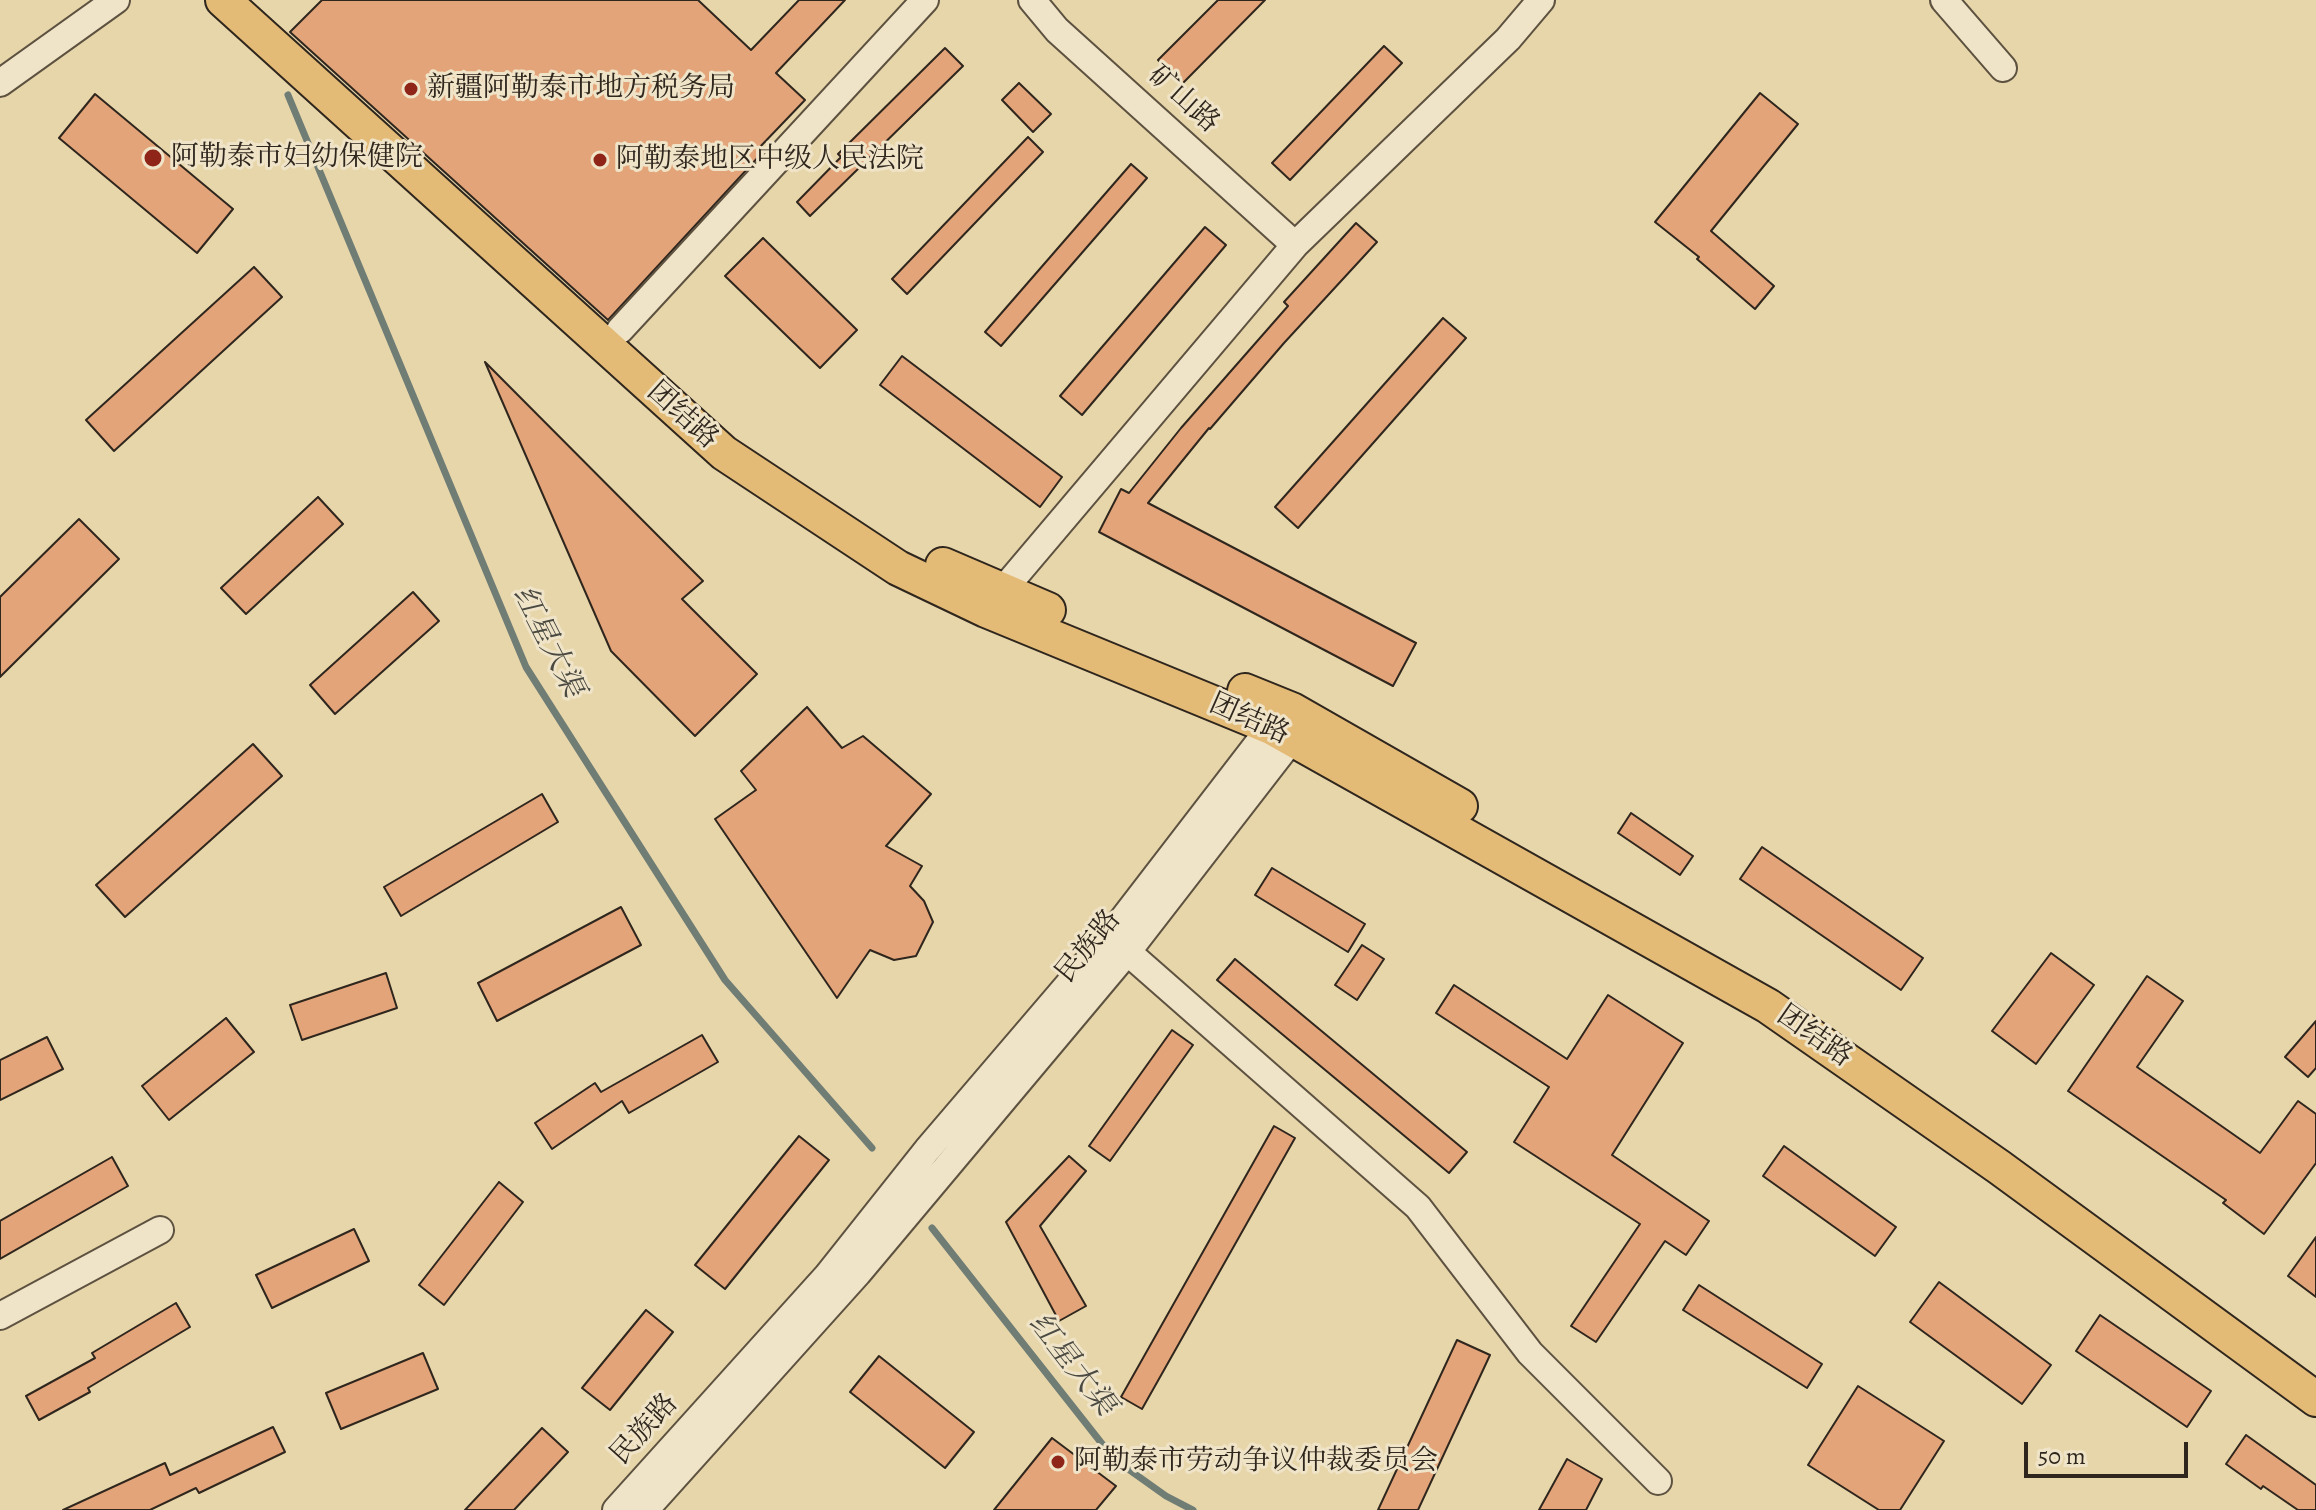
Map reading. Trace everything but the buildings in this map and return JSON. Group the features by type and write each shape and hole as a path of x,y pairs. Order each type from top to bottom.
{"main road":[{"name":"团结路","path":"246,6 620,330 737,436 908,549 994,601"},
{"name":"团结路","path":"246,6 279,51 724,453 898,568 994,601 1290,723 1780,987 2316,1372"},
{"name":"团结路","path":"1290,723 1768,1006 1999,1167 2316,1399"}],"street":[{"path":"0,83 116,0"},
{"path":"620,330 925,0"},
{"name":"矿山路","path":"1032,0 1057,30 1295,245"},
{"path":"994,601 1295,245 1508,39 1541,0"},
{"path":"1944,0 2003,68"},
{"name":"民族路","path":"616,1510 827,1276 885,1222 1119,944 1290,723"},
{"path":"1119,944 1418,1207 1530,1353 1658,1481"},
{"name":"民族路","path":"645,1510 858,1273 885,1222"},
{"path":"0,1316 160,1230"}],"waterway":[{"name":"红星大渠","path":"288,95 526,667 725,980 872,1148"},
{"name":"红星大渠","path":"932,1228 1114,1459 1166,1496 1193,1510"}],"place":[{"name":"新疆阿勒泰市地方税务局","path":"411,89"},
{"name":"阿勒泰市妇幼保健院","path":"153,158"},
{"name":"阿勒泰地区中级人民法院","path":"600,160"},
{"name":"阿勒泰市劳动争议仲裁委员会","path":"1058,1462"}]}
